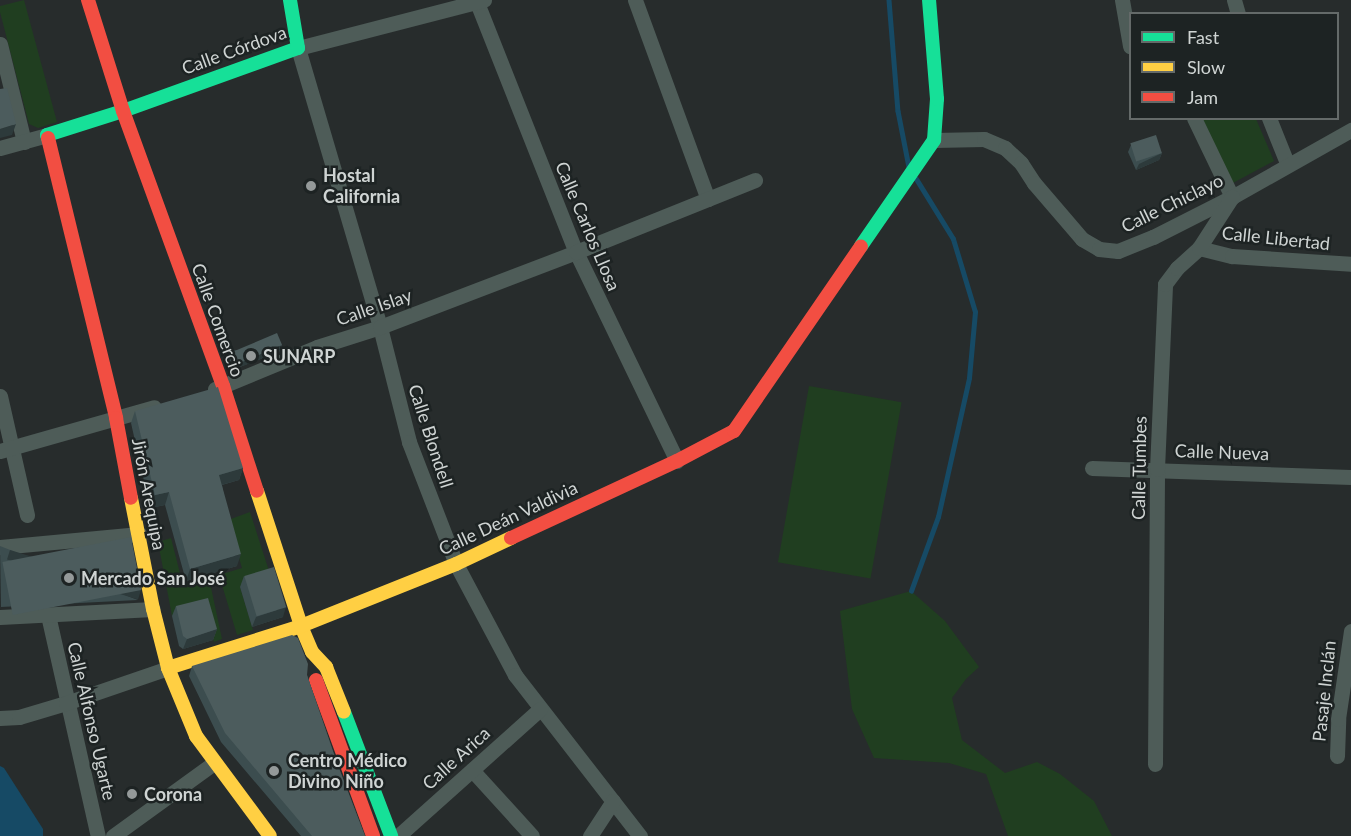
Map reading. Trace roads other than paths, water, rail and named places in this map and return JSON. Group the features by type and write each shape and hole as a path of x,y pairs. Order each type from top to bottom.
{"street":[{"name":"Calle Comercio","path":"88,0 123,111 223,386 301,626 312,652 326,667 386,815 391,836"},
{"name":"Calle Blondell","path":"290,0 298,48 380,327 409,442 456,564 515,675 640,836"},
{"path":"635,0 708,199"},
{"path":"929,0 937,99 934,140"},
{"path":"1122,0 1129,36"},
{"name":"Calle Córdova","path":"0,148 123,111 298,48 479,1"},
{"name":"Calle Carlos Llosa","path":"479,1 576,252 677,461"},
{"path":"0,44 24,142"},
{"path":"1195,120 1232,196"},
{"path":"1270,120 1287,164"},
{"name":"Calle Chiclayo","path":"934,140 984,139 1005,148 1021,163 1034,183 1082,239 1099,249 1118,251 1137,244 1232,196 1351,130"},
{"name":"Jirón Arequipa","path":"47,135 116,418 153,609 168,668 196,736 270,836"},
{"name":"Calle Deán Valdivia","path":"0,718 19,717 66,703 301,626 456,564 721,440 744,420 934,140"},
{"name":"Calle Islay","path":"201,393 317,347 380,327 576,252 754,180"},
{"name":"Calle Tumbes","path":"1155,764 1157,469 1165,284 1177,268 1198,248 1232,196"},
{"name":"Calle Libertad","path":"1198,248 1232,256 1351,264"},
{"path":"0,396 6,449 27,515"},
{"path":"6,449 170,402"},
{"name":"Calle Nueva","path":"1092,468 1351,477"},
{"path":"0,547 139,534"},
{"path":"0,617 153,609"},
{"name":"Calle Alfonso Ugarte","path":"48,615 66,703 98,836"},
{"name":"Pasaje Inclán","path":"1338,756 1338,719 1351,631"},
{"name":"Calle Comercio","path":"312,652 312,670 346,768 373,836"},
{"name":"Calle Arica","path":"398,836 540,708"},
{"path":"113,836 214,763"},
{"path":"472,770 532,836"},
{"path":"590,836 614,801"}],"water":[{"path":"0,766 4,768 43,829 43,836 0,836"}],"waterway":[{"path":"889,0 898,111 909,167"},
{"path":"911,591 938,517 969,378 975,312 953,239 916,179"}],"place":[{"name":"Hostal California","path":"311,186"},
{"name":"SUNARP","path":"251,356"},
{"name":"Mercado San José","path":"69,578"},
{"name":"Centro Médico Divino Niño","path":"274,771"},
{"name":"Corona","path":"132,794"}]}
